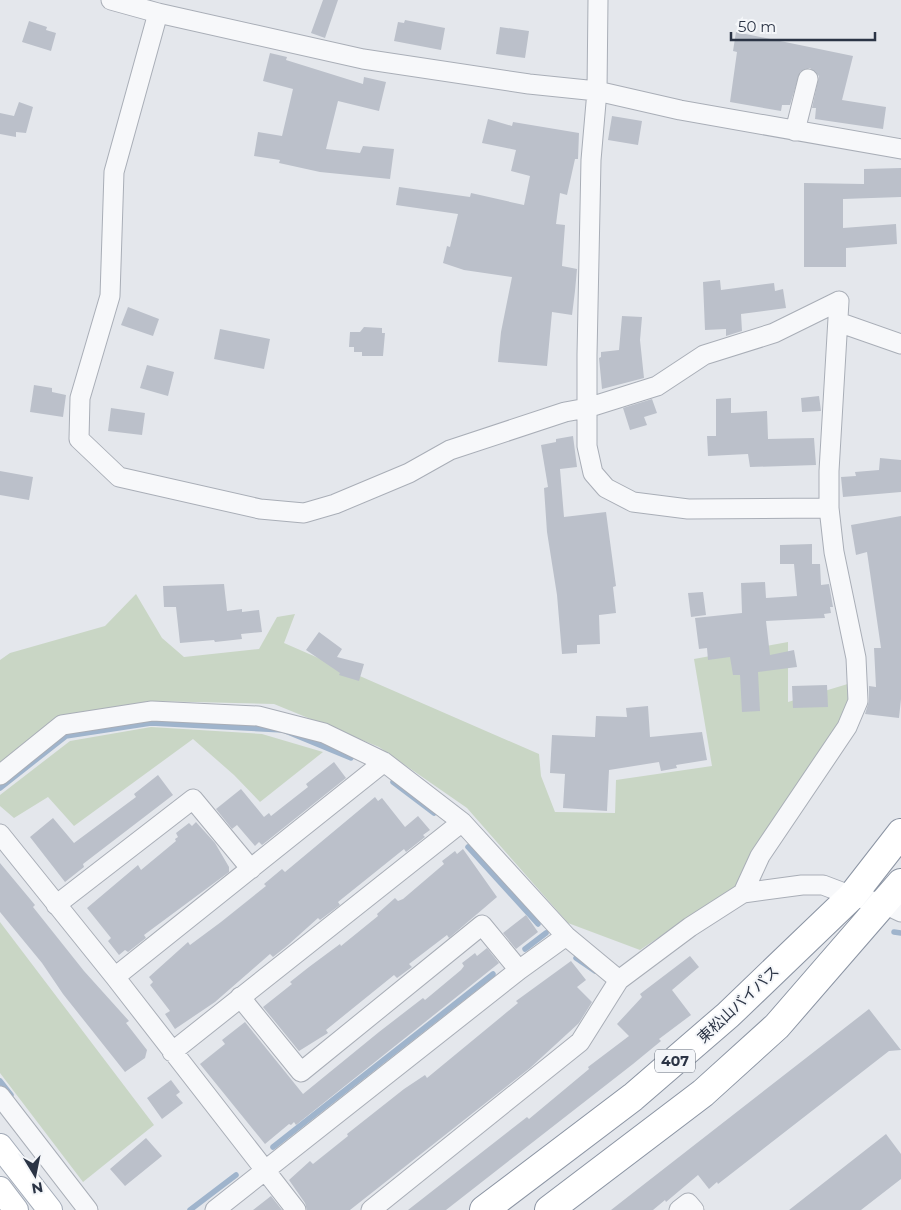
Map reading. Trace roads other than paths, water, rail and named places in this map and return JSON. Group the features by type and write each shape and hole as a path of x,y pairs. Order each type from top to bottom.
{"highway":[{"name":"東松山バイパス","path":"484,1210 641,1091 728,1016 852,896 901,833"},
{"name":"407","path":"549,1210 703,1093 777,1026 892,908 901,883"}],"main road":[{"path":"0,1146 50,1210"},
{"path":"0,1189 16,1210"}],"street":[{"path":"111,0 158,13 363,59 529,84 597,91 680,110 901,149"},
{"path":"598,0 597,91 591,160 587,408 587,446 593,473 606,488 633,502 688,509 829,508"},
{"path":"158,13 114,172 110,296 80,398 80,439 119,477 260,509 304,513 335,504 401,477 450,450 564,412 587,408 656,386 704,355 774,333 839,301 829,471 829,508 834,552 856,658 858,700 847,727 760,856 743,893"},
{"path":"795,131 808,79"},
{"path":"838,322 901,344"},
{"path":"0,774 62,725 152,711 258,716 324,733 384,762 462,822 566,936 618,980"},
{"path":"115,977 384,762"},
{"path":"56,905 193,799 251,869"},
{"path":"172,1052 462,822"},
{"path":"0,834 115,977 296,1210"},
{"path":"371,1210 580,1042 618,980 690,927 743,893 802,886 822,886 892,908"},
{"path":"240,997 301,1072 482,925 518,970"},
{"path":"215,1210 518,970 566,936"},
{"path":"0,1096 88,1210"},
{"path":"680,1210 688,1203 694,1210"}],"waterway":[{"path":"0,788 66,736 151,723 283,730 351,758"},
{"path":"393,782 434,813"},
{"path":"468,847 538,924"},
{"path":"894,932 901,933"},
{"path":"525,949 546,933"},
{"path":"576,958 595,971"},
{"path":"273,1147 493,974"},
{"path":"0,1081 11,1095"},
{"path":"190,1210 236,1175"}]}
